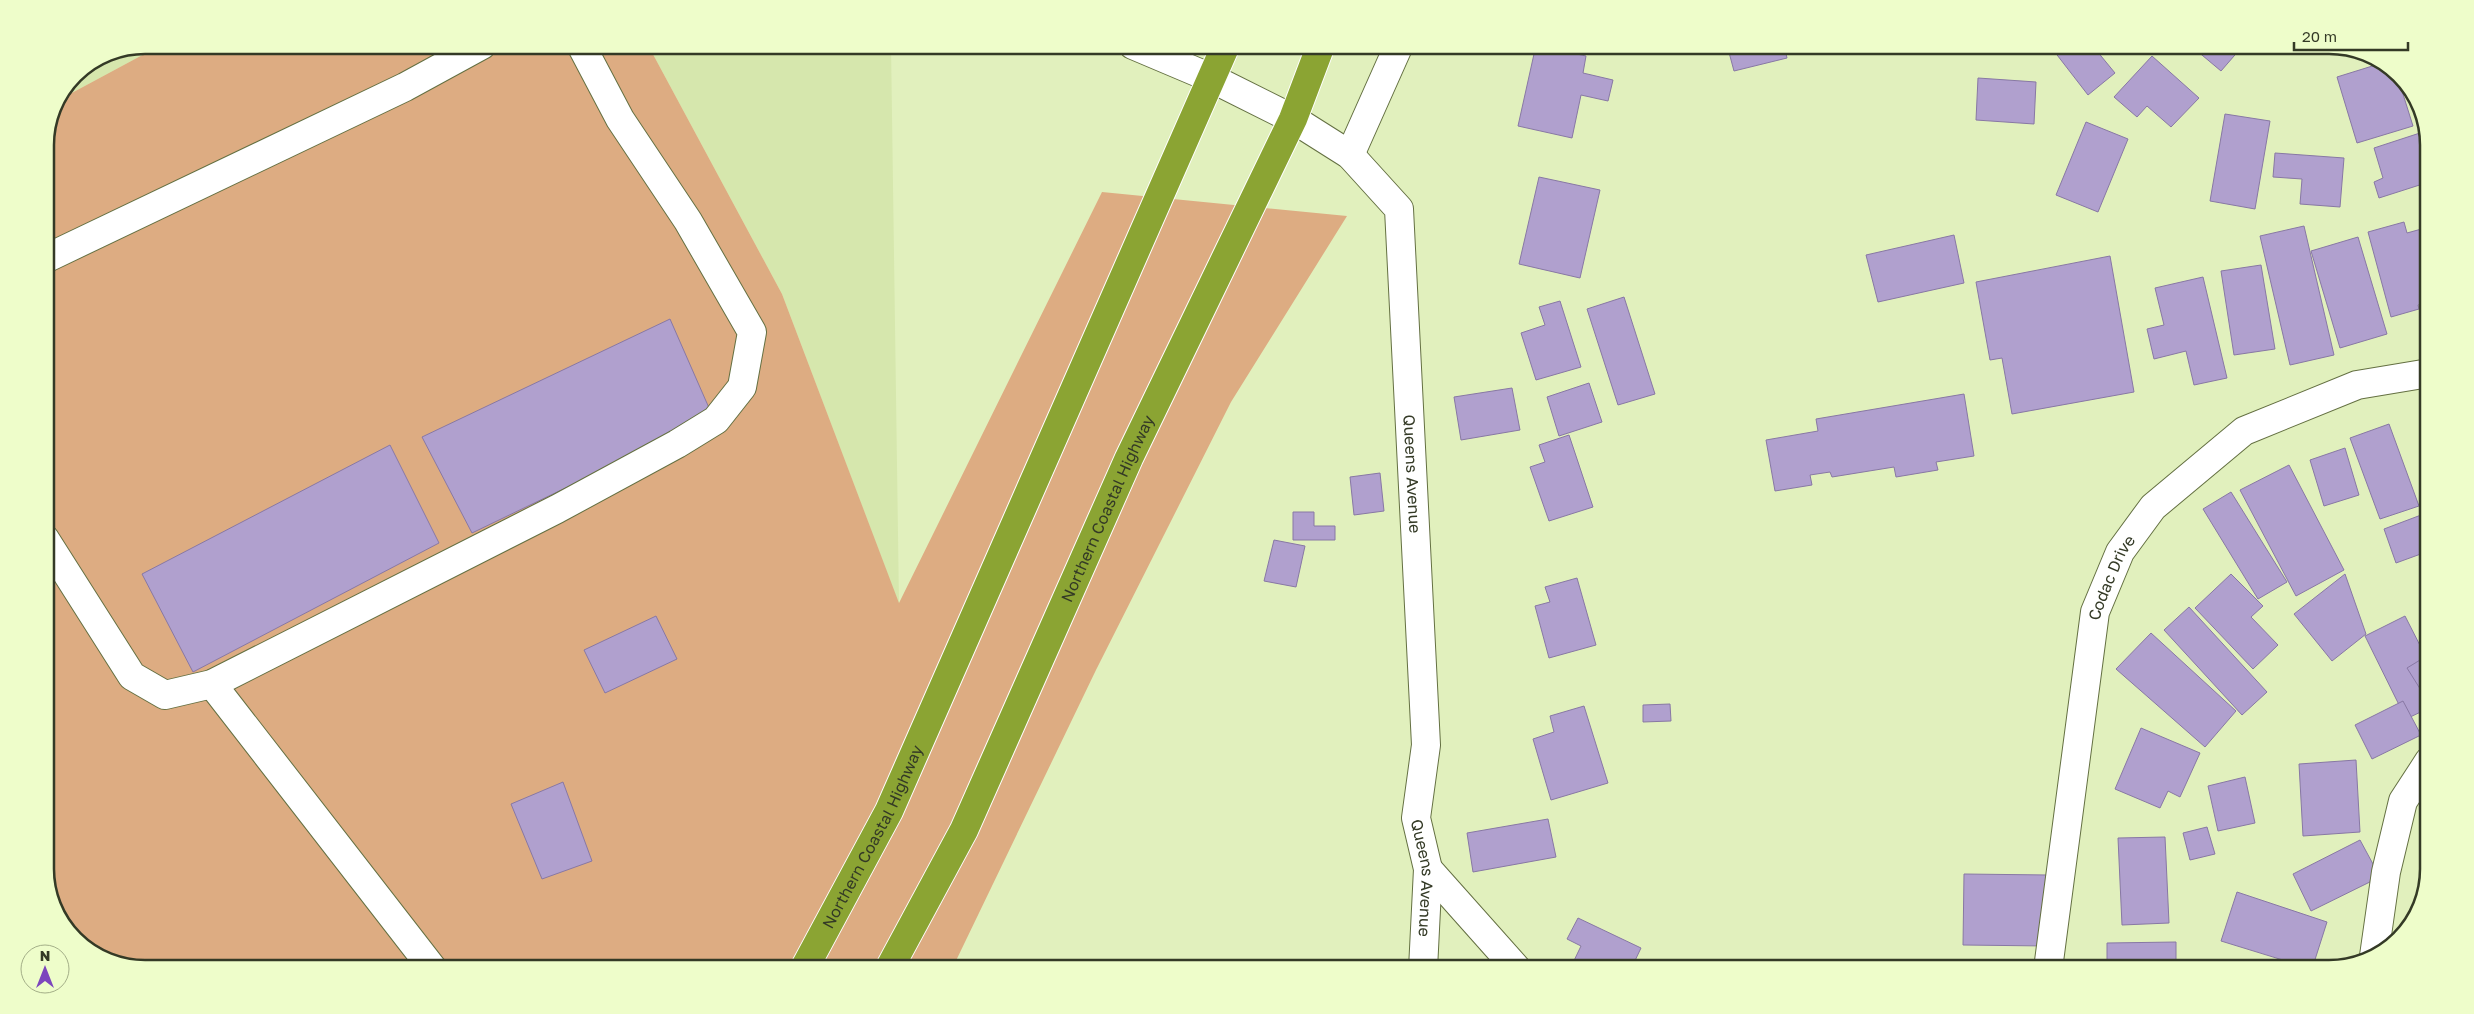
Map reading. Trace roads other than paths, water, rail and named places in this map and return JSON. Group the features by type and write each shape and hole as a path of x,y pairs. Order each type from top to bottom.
{"highway":[{"name":"Northern Coastal Highway","path":"809,960 889,811 1222,54"},
{"name":"Northern Coastal Highway","path":"895,960 964,830 1129,458 1293,119 1318,54"}],"street":[{"path":"54,256 406,87 466,54"},
{"path":"54,553 132,676 165,695 212,684 557,509 677,444 716,420 742,387 752,332 688,221 620,119 586,54"},
{"name":"Queens Avenue","path":"1154,54 1211,78 1293,119 1350,155 1399,209 1426,745 1416,818 1428,869 1423,960"},
{"path":"1350,155 1395,54"},
{"name":"Codac Drive","path":"2049,960 2095,612 2120,552 2153,507 2244,431 2358,385 2420,375"},
{"path":"212,684 427,960"},
{"path":"2375,948 2386,872 2402,801 2420,774"},
{"path":"1428,869 1509,960"}]}
